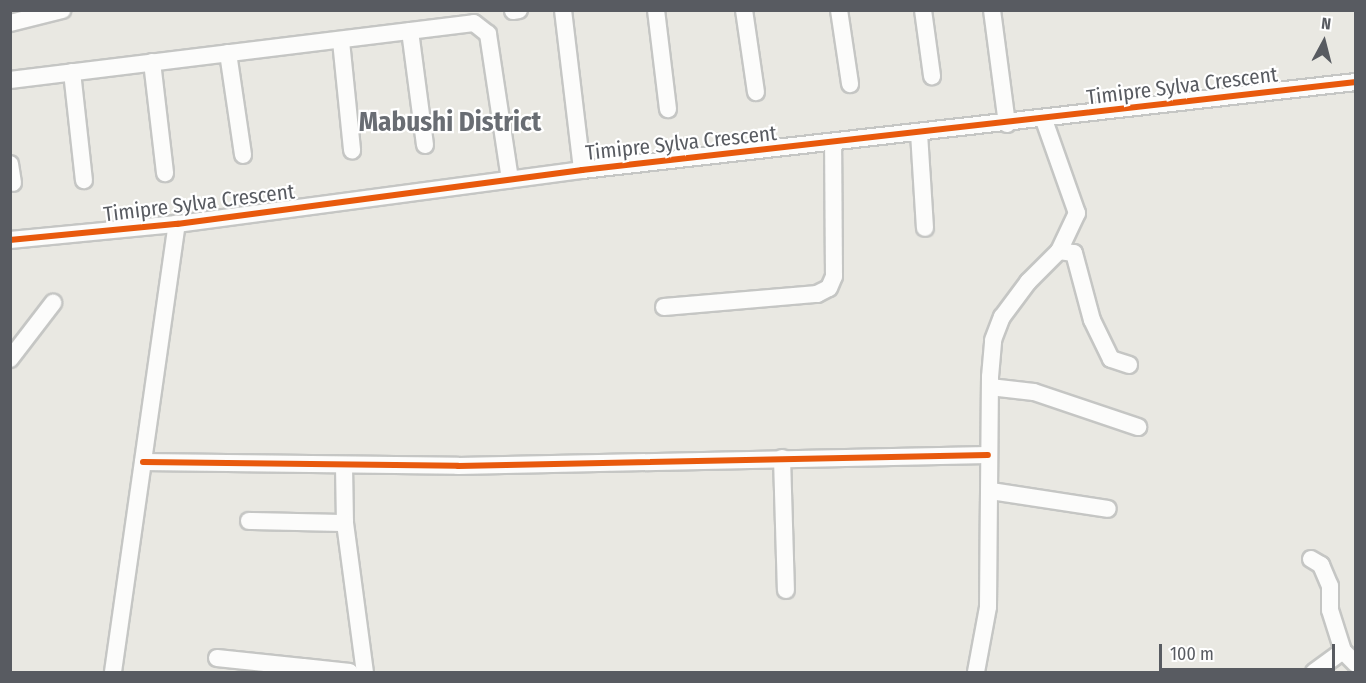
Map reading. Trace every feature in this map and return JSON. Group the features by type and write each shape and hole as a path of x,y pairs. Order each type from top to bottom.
{"street":[{"path":"10,23 62,10"},
{"path":"562,10 582,170"},
{"path":"656,10 668,109"},
{"path":"744,10 756,92"},
{"path":"839,10 850,84"},
{"path":"923,10 932,76"},
{"path":"992,10 1007,124"},
{"path":"10,80 474,23 483,27 488,34 510,179"},
{"path":"410,31 425,146"},
{"path":"341,41 352,150"},
{"path":"228,53 243,155"},
{"path":"152,62 165,173"},
{"path":"72,72 84,180"},
{"name":"Timipre Sylva Crescent","path":"10,240 177,224 582,170 1044,120 1356,82"},
{"path":"976,672 988,608 991,491 988,455 993,340 1002,316 1028,282 1059,251 1077,213 1044,120"},
{"path":"919,134 925,228"},
{"path":"664,307 817,294 829,288 834,276 833,143"},
{"path":"10,164 13,183"},
{"path":"113,672 177,224"},
{"path":"1059,251 1074,253 1092,320 1111,358 1129,365"},
{"path":"10,359 53,303"},
{"path":"990,387 1034,392 1138,427"},
{"path":"143,462 344,466 988,455"},
{"path":"782,458 786,590"},
{"path":"344,466 345,523 365,672"},
{"path":"991,491 1108,509"},
{"path":"249,521 345,523"},
{"path":"1311,559 1321,565 1330,586 1330,610 1343,651 1356,664"},
{"path":"1314,672 1343,651"},
{"path":"217,658 298,670 350,672"}],"cycle path":[{"path":"10,240 177,224 582,170 1356,82"},
{"path":"143,462 458,466 988,455"}],"district":[{"name":"Mabushi District","path":"450,123"}]}
